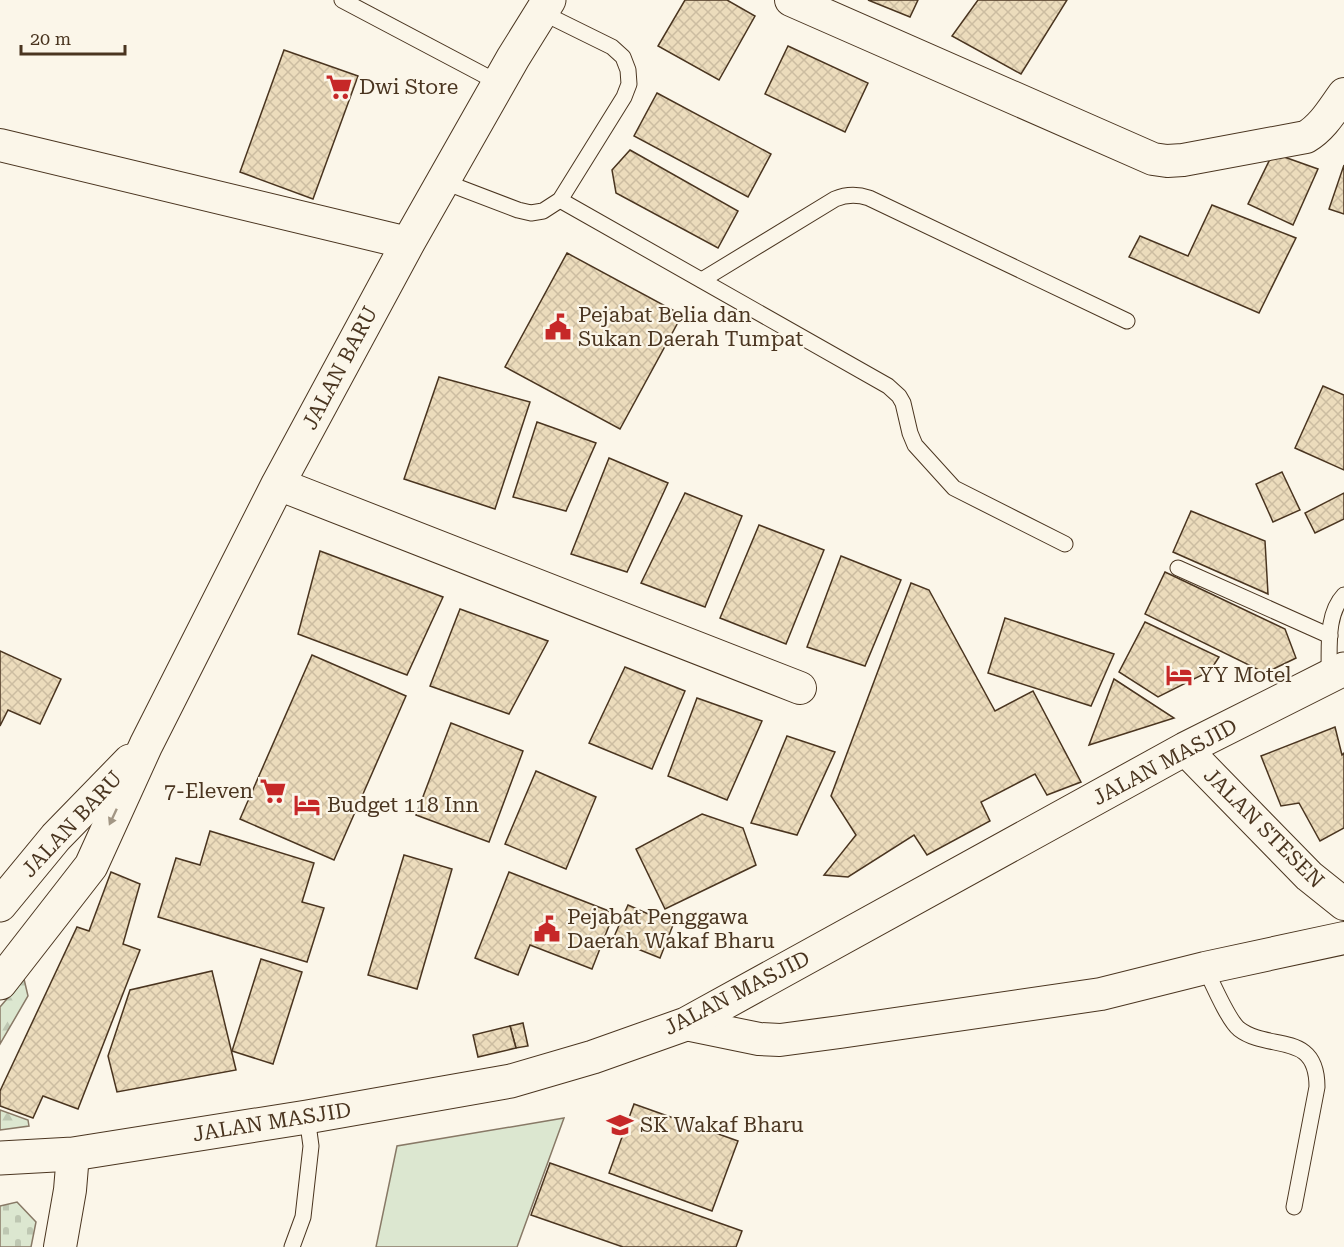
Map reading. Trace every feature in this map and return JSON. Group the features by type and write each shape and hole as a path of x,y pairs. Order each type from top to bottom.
{"street":[{"path":"791,0 1152,159 1183,160 1306,137 1321,125 1344,94"},
{"name":"JALAN BARU","path":"0,983 91,866 146,745 278,484 442,181 545,6"},
{"path":"0,145 408,243"},
{"path":"278,484 800,688"},
{"name":"JALAN MASJID","path":"0,1158 73,1154 307,1117 511,1081 593,1057 686,1024 1185,749 1336,673"},
{"name":"JALAN BARU","path":"0,904 56,837 146,745"},
{"name":"JALAN STESEN","path":"1185,749 1309,876 1344,904"},
{"path":"686,1024 759,1039 780,1040 1101,994 1205,968 1344,938"},
{"path":"60,1247 70,1190 73,1154"},
{"name":"JALAN MASJID","path":"0,1182 73,1154"}],"lane":[{"path":"342,0 499,83"},
{"path":"442,181 518,210 531,213 543,211 560,200 624,97 629,84 628,70 622,57 612,47 545,6"},
{"path":"702,280 843,195 861,195 1127,321"},
{"path":"560,200 888,386 900,396 915,445 954,488 1065,544"},
{"path":"1178,568 1330,636"},
{"path":"1336,673 1330,636 1333,612 1344,595"},
{"path":"1205,968 1234,1024 1246,1033 1290,1045 1302,1051 1311,1060 1317,1073 1317,1086 1294,1207"},
{"path":"292,1247 303,1217 311,1146 307,1117"}],"green space":[{"path":"24,979 28,996 0,1044 0,1007"},
{"path":"0,1110 28,1120 29,1126 0,1130"},
{"path":"564,1118 517,1247 376,1247 397,1146"},
{"path":"17,1202 36,1222 31,1247 0,1247 0,1206"}],"building":[{"path":"685,0 727,0 755,16 719,80 658,46"},
{"path":"868,0 918,0 910,17"},
{"path":"978,0 1067,0 1021,74 952,36"},
{"path":"788,46 868,83 845,132 765,94"},
{"path":"284,50 358,76 313,199 240,172"},
{"path":"657,93 771,154 748,197 634,136"},
{"path":"630,150 738,211 718,248 616,193 612,170"},
{"path":"1273,153 1318,169 1293,225 1248,204"},
{"path":"1344,165 1344,214 1329,209"},
{"path":"1212,205 1296,238 1259,313 1129,257 1140,236 1188,256"},
{"path":"567,253 682,315 620,429 505,367"},
{"path":"439,377 530,402 495,509 404,479"},
{"path":"1323,386 1344,395 1344,470 1295,448"},
{"path":"537,422 596,443 566,511 513,497"},
{"path":"609,458 668,483 627,572 571,554"},
{"path":"1282,472 1300,510 1273,522 1256,484"},
{"path":"685,493 742,516 705,607 641,583"},
{"path":"1344,493 1344,519 1315,533 1305,513"},
{"path":"1191,511 1265,541 1268,594 1173,552"},
{"path":"759,525 824,550 786,644 720,618"},
{"path":"320,551 443,597 407,675 298,634"},
{"path":"841,556 901,580 865,666 807,647"},
{"path":"1165,572 1285,629 1296,658 1265,673 1145,614"},
{"path":"911,583 929,590 995,711 1033,691 1081,782 1047,795 1035,774 981,802 990,821 927,855 914,835 848,877 824,875 856,835 831,796"},
{"path":"460,609 548,641 509,714 430,686"},
{"path":"1005,618 1114,654 1091,706 988,673"},
{"path":"1145,622 1219,657 1210,671 1158,697 1119,672"},
{"path":"0,651 61,679 40,724 8,710 0,726"},
{"path":"312,655 406,696 334,860 240,819"},
{"path":"625,667 685,691 652,769 589,743"},
{"path":"1114,679 1174,718 1089,745"},
{"path":"697,698 762,721 727,800 668,776"},
{"path":"451,723 523,751 489,842 416,815"},
{"path":"1335,727 1342,755 1344,753 1344,828 1320,841 1299,803 1281,806 1261,756"},
{"path":"787,736 835,752 797,835 751,823"},
{"path":"536,771 596,797 566,869 505,844"},
{"path":"702,814 743,828 756,865 665,909 636,849"},
{"path":"210,831 314,863 302,902 324,908 307,962 158,917 176,858 200,865"},
{"path":"404,855 452,869 417,989 368,975"},
{"path":"111,872 140,884 123,944 140,950 78,1109 43,1096 33,1118 0,1106 0,1091 77,927 89,931"},
{"name":"Pejabat Penggawa Daerah Wakaf Bharu","path":"509,872 614,913 592,969 530,945 518,975 475,958"},
{"path":"628,905 673,925 660,958 613,939"},
{"path":"261,959 302,972 273,1064 232,1051"},
{"path":"212,971 236,1070 117,1092 108,1056 130,990"},
{"path":"523,1023 528,1046 516,1048 510,1026"},
{"path":"510,1026 516,1048 478,1057 473,1035"},
{"path":"634,1104 738,1141 712,1211 609,1173"},
{"path":"550,1163 742,1231 736,1247 623,1247 531,1215"}],"place":[{"name":"Dwi Store","path":"339,87"},
{"name":"Pejabat Belia dan Sukan Daerah Tumpat","path":"558,327"},
{"name":"YY Motel","path":"1179,675"},
{"name":"7-Eleven","path":"273,791"},
{"name":"Budget 118 Inn","path":"307,805"},
{"name":"Pejabat Penggawa Daerah Wakaf Bharu","path":"547,929"},
{"name":"SK Wakaf Bharu","path":"620,1125"}]}
